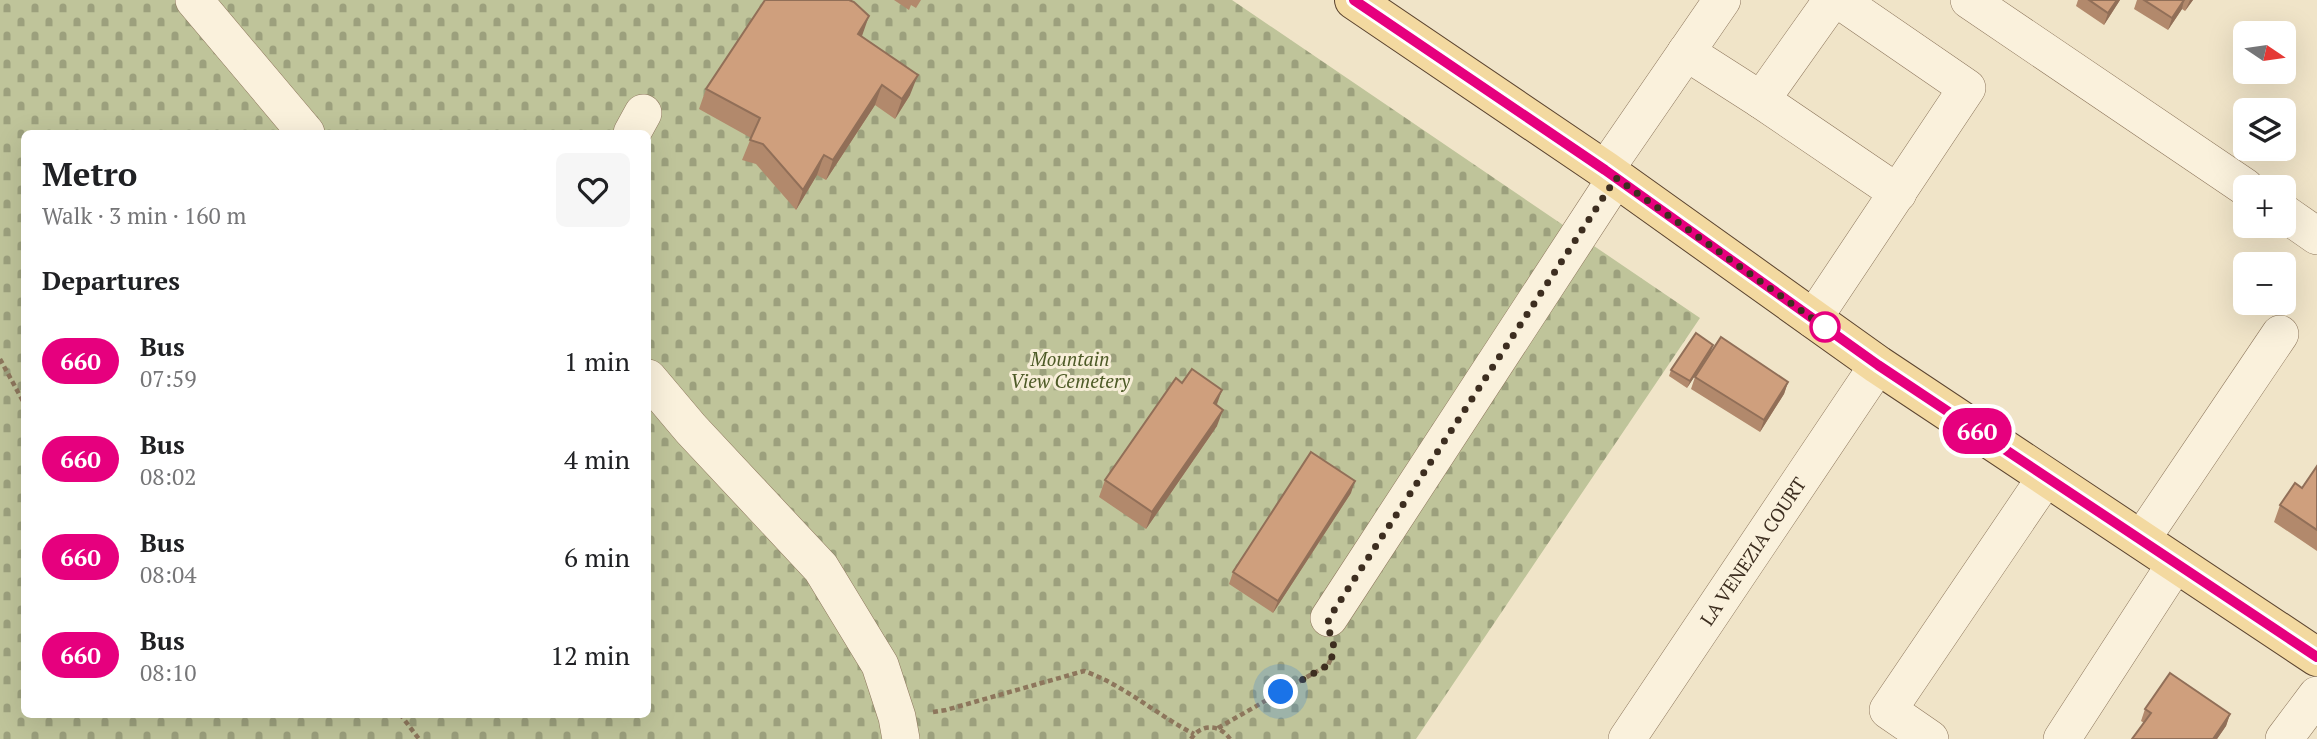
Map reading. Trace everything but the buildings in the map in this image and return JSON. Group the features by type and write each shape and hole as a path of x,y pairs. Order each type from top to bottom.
{"main road":[{"path":"1354,0 1611,174 1878,365 2317,657"}],"street":[{"path":"194,0 303,130"},
{"path":"1329,618 1686,52 1722,0"},
{"path":"1761,100 1832,0"},
{"path":"1812,318 1967,88 1839,0"},
{"path":"1969,0 2233,179"},
{"path":"1686,52 1898,193"},
{"path":"2296,221 2317,236"},
{"path":"2141,540 2280,334"},
{"name":"LA VENEZIA COURT","path":"1627,739 1878,365"},
{"path":"651,382 691,429 821,568 880,664 899,728"},
{"path":"1930,739 1888,710 2046,477"},
{"path":"2062,739 2176,563"},
{"path":"2284,739 2317,695"}],"path":[{"path":"0,359 21,398"},
{"path":"1218,728 1328,665 1332,659 1334,639 1327,628 1329,618"},
{"path":"899,728 946,710 1084,671 1101,677 1193,736 1207,727 1218,728 1230,739"},
{"path":"403,718 419,739"}],"green space":[{"name":"Mountain View Cemetery","path":"0,0 1232,0 1700,318 1416,739 0,739"}],"bus line":[{"name":"660","path":"1354,0 1605,170 1878,365 2317,657"}],"route":[{"path":"1281,692 1328,665 1332,659 1334,639 1327,628 1329,618 1616,178 1834,334 1825,327"}]}
